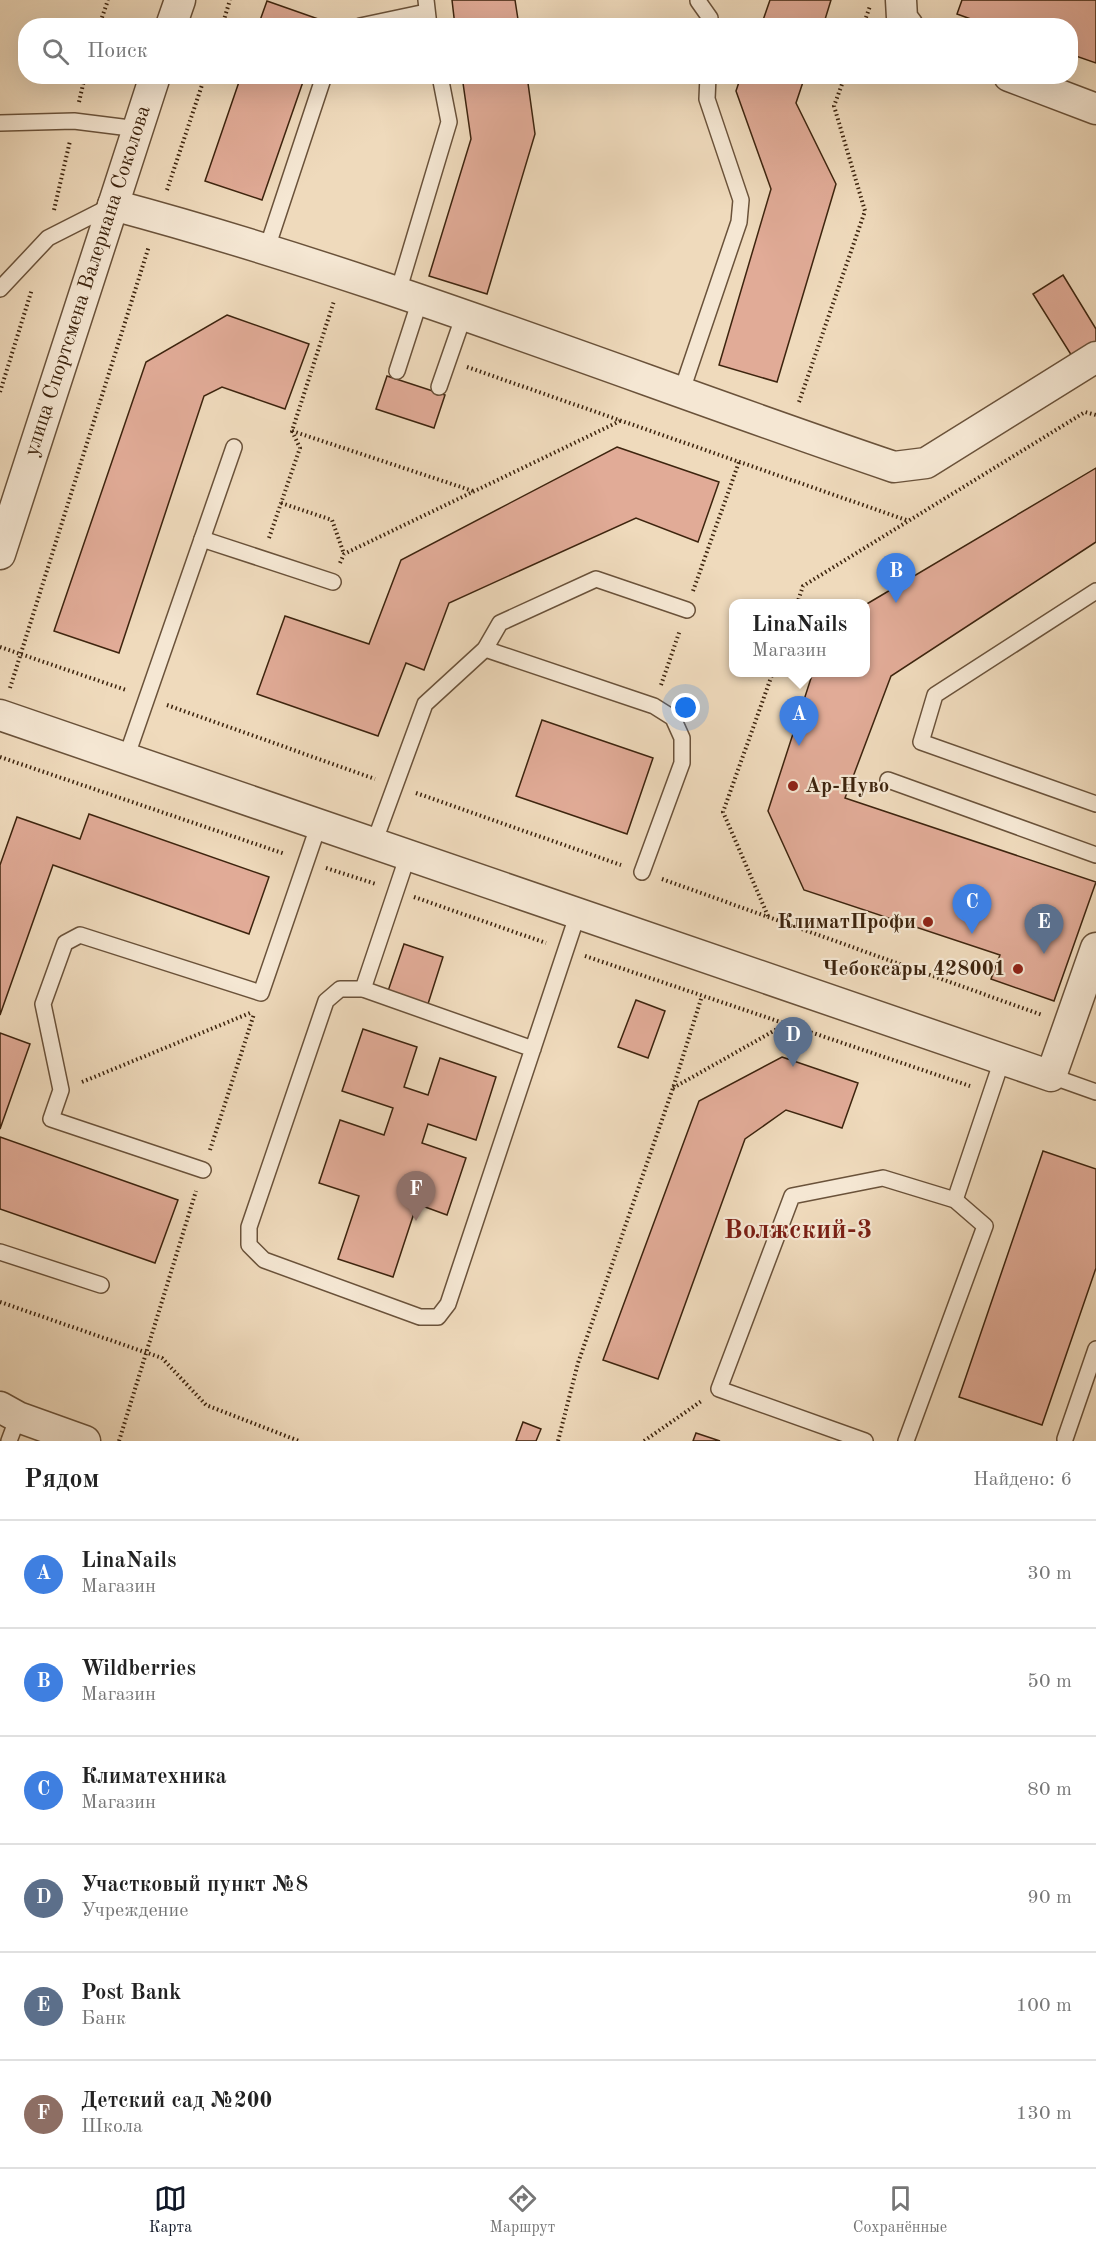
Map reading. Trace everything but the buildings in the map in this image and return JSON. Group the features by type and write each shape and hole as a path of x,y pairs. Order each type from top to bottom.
{"street":[{"path":"174,18 180,0"},
{"path":"901,0 902,18"},
{"name":"улица Спортсмена Валериана Соколова","path":"0,554 152,84"},
{"path":"1030,84 1096,109"},
{"path":"113,205 267,248 343,273 789,432 894,467 926,463 1096,357"},
{"path":"1,715 1051,1076 1096,948"},
{"path":"9,1422 85,1441"}],"lane":[{"path":"698,1 710,18"},
{"path":"401,18 427,13"},
{"path":"267,248 321,84"},
{"path":"398,371 409,296 449,122 442,84"},
{"path":"681,393 739,222 741,200 707,99 708,84"},
{"path":"0,123 74,121 138,129"},
{"path":"0,289 48,238 113,205"},
{"path":"439,387 464,315"},
{"path":"126,758 234,447"},
{"path":"202,539 333,582"},
{"path":"374,843 425,704 485,649 500,623 596,579 687,610"},
{"path":"1096,591 935,695 921,742 1096,804"},
{"path":"485,649 654,706 673,718 682,738 682,763 642,872"},
{"path":"888,780 1096,855"},
{"path":"203,1170 51,1119 62,1090 44,1004 65,943 80,935 261,993 319,824"},
{"path":"363,989 408,855"},
{"path":"533,1049 363,989 340,989 326,1001 249,1227 249,1245 264,1260 420,1317 438,1317 448,1304 533,1049 578,913"},
{"path":"955,1200 1002,1060"},
{"path":"1051,1076 1096,1092"},
{"path":"865,1441 718,1389 792,1196 883,1178 955,1200 985,1226 906,1441"},
{"path":"0,1252 101,1285"},
{"path":"1065,1439 1096,1349"}],"path":[{"path":"102,18 108,0"},
{"path":"224,18 230,0"},
{"path":"1,715 158,217 202,84"},
{"path":"789,432 865,211 834,106 842,84"},
{"path":"262,559 300,448 292,430 343,273"},
{"path":"449,361 909,521"},
{"path":"798,599 803,586 1085,412 1096,415"},
{"path":"344,554 621,420"},
{"path":"292,430 474,491"},
{"path":"654,706 739,462"},
{"path":"281,503 332,520 344,554 333,582"},
{"path":"0,647 768,916 1068,1024"},
{"path":"768,916 723,812 771,677"},
{"path":"0,757 990,1093"},
{"path":"558,1441 578,1363 673,1088 702,996"},
{"path":"62,1090 255,1011 119,1441"},
{"path":"673,1088 786,1024"},
{"path":"0,1302 162,1358 206,1405 299,1441"},
{"path":"644,1441 718,1389"}],"place":[{"name":"Wildberries","path":"896,603"},
{"name":"LinaNails","path":"799,746"},
{"name":"Ар-Нуво","path":"793,786"},
{"name":"КлиматПрофи","path":"928,922"},
{"name":"Климатехника","path":"972,934"},
{"name":"Post Bank","path":"1044,954"},
{"name":"Чебоксары 428001","path":"1018,969"},
{"name":"Участковый пункт №8","path":"793,1067"},
{"name":"Детский сад №200","path":"416,1221"}],"district":[{"name":"Волжский-3","path":"798,1230"}]}
